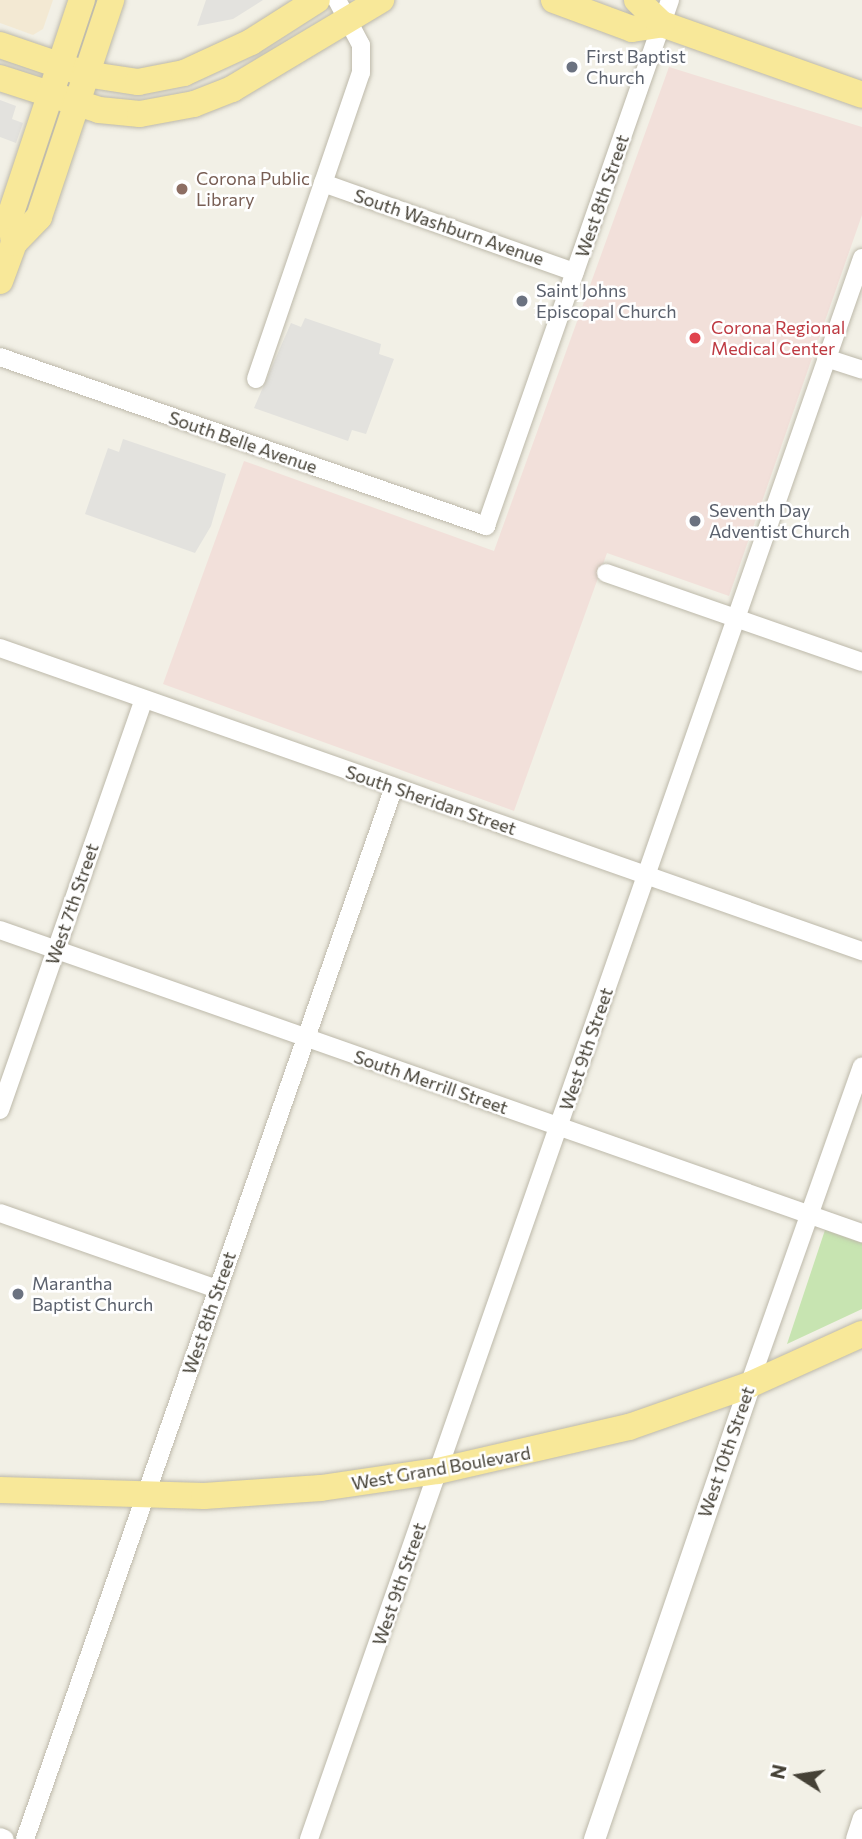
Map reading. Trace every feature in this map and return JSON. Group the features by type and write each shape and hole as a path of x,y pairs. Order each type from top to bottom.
{"main road":[{"path":"14,243 10,216 82,0"},
{"path":"0,281 14,243 38,217 111,0"},
{"path":"0,45 85,74 138,82 184,73 251,41 317,0"},
{"path":"0,78 76,103 140,114 194,103 232,89 342,9 381,0"},
{"path":"554,0 632,29 666,12"},
{"path":"637,0 862,95"},
{"name":"West Grand Boulevard","path":"0,1490 145,1497 289,1491 439,1471 619,1430 749,1385 862,1334"}],"street":[{"path":"256,379 361,73 361,45 342,9"},
{"name":"West 8th Street","path":"486,527 666,12"},
{"name":"South Washburn Avenue","path":"323,183 575,272"},
{"name":"West 9th Street","path":"309,1839 862,258"},
{"name":"South Belle Avenue","path":"0,357 486,527"},
{"path":"826,358 862,370"},
{"path":"606,573 862,662"},
{"name":"South Sheridan Street","path":"0,648 862,951"},
{"name":"West 7th Street","path":"0,1110 144,699"},
{"name":"West 8th Street","path":"25,1839 394,787"},
{"name":"South Merrill Street","path":"0,930 862,1233"},
{"name":"West 10th Street","path":"594,1839 749,1385 862,1066"},
{"path":"0,1213 217,1289"},
{"path":"855,1839 862,1818"}],"shaded area":[{"path":"0,0 53,0 43,29 33,35 0,23"},
{"path":"206,0 263,0 233,19 197,26"},
{"name":"Corona Regional Medical Center","path":"669,67 862,127 862,215 729,596 607,553 514,811 163,684 244,461 494,551"},
{"path":"0,100 16,106 12,119 23,123 16,143 0,137"},
{"path":"305,318 381,344 379,354 394,359 366,434 352,430 348,441 254,408 291,323 301,327"},
{"path":"123,439 226,474 211,526 195,553 85,514 108,448 119,452"}],"green space":[{"path":"825,1230 862,1243 862,1309 787,1344"}],"place":[{"name":"First Baptist Church","path":"572,67"},
{"name":"Corona Public Library","path":"182,189"},
{"name":"Saint Johns Episcopal Church","path":"522,301"},
{"name":"Corona Regional Medical Center","path":"695,338"},
{"name":"Seventh Day Adventist Church","path":"695,521"},
{"name":"Marantha Baptist Church","path":"18,1294"}]}
